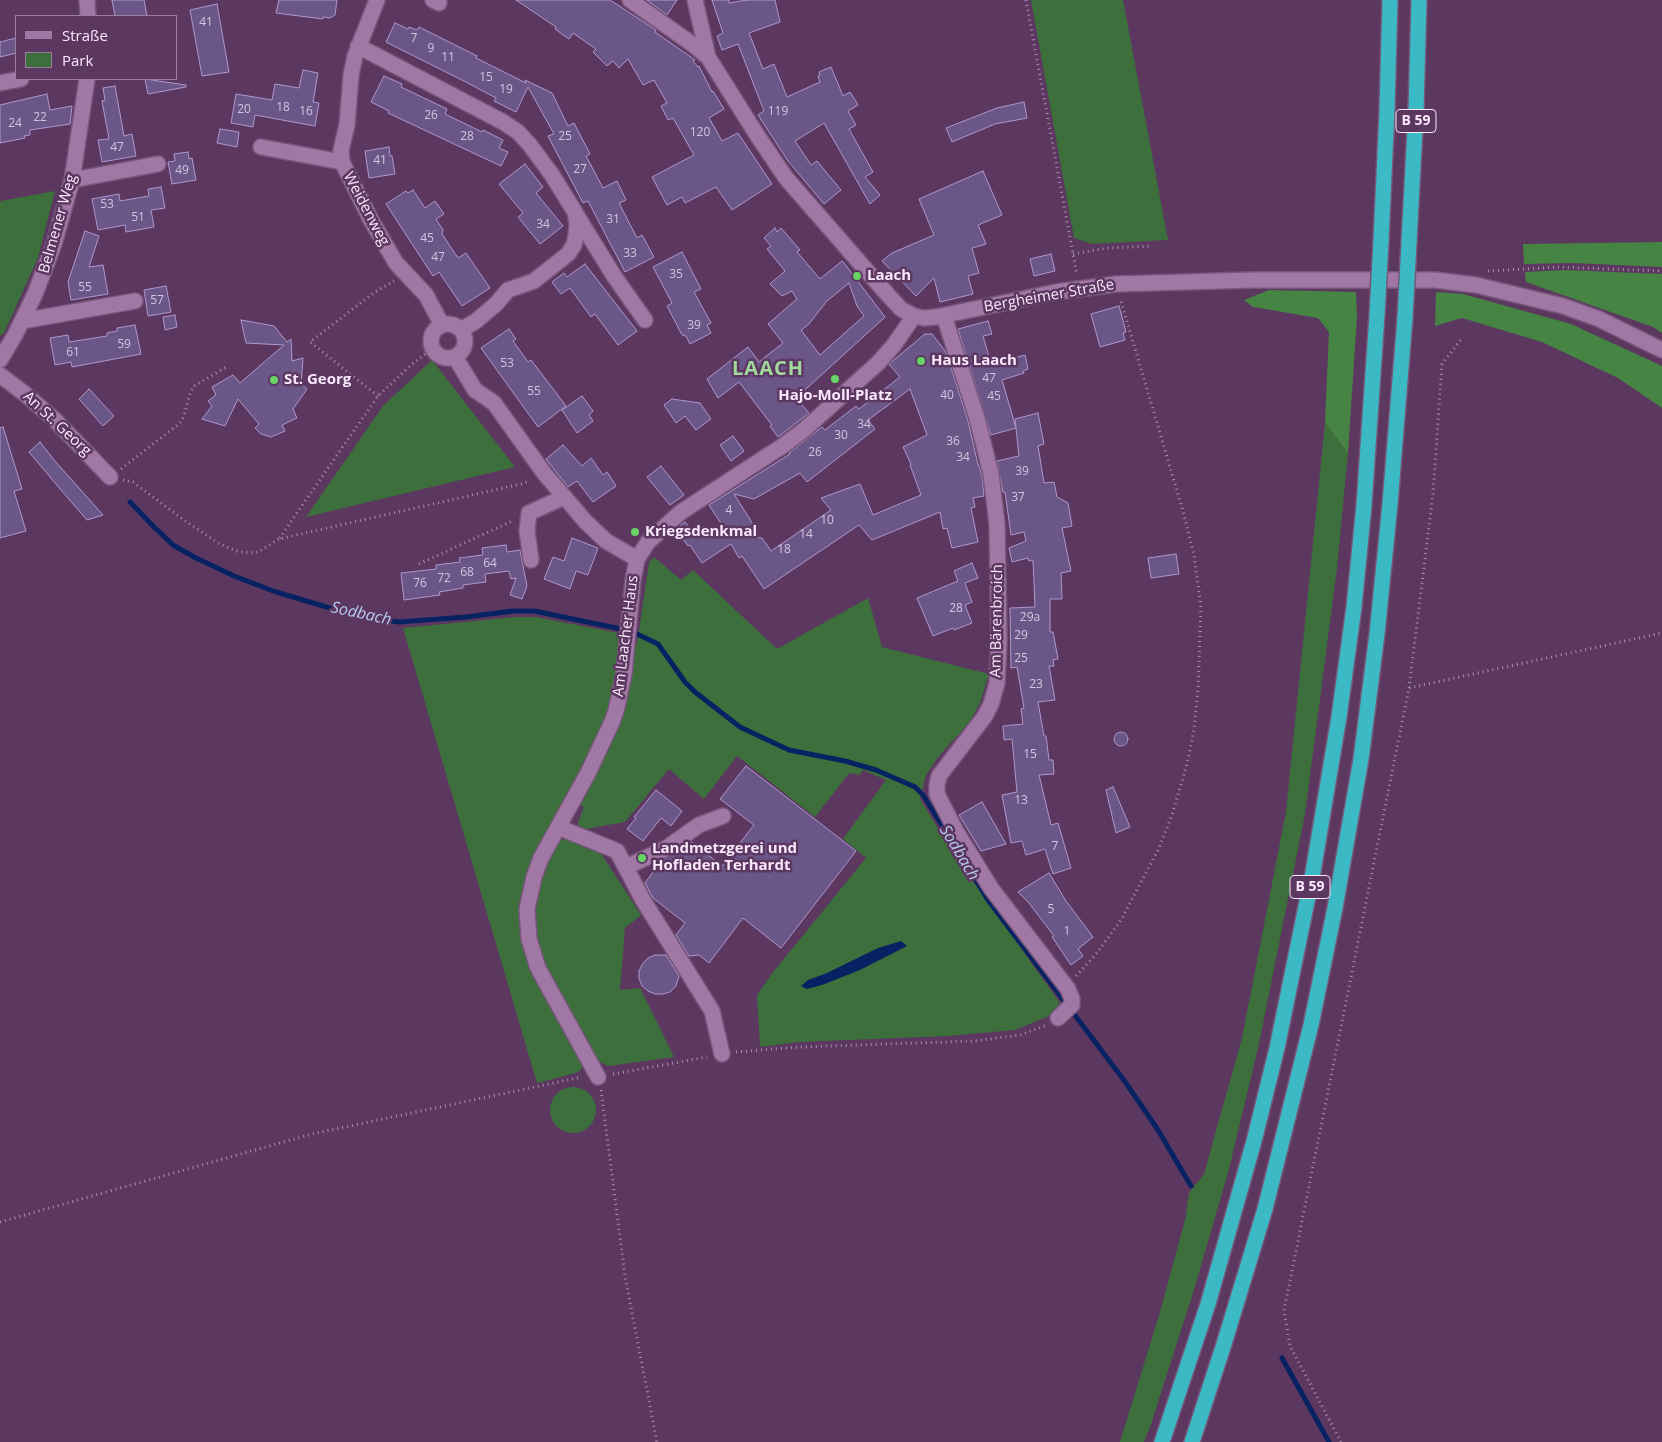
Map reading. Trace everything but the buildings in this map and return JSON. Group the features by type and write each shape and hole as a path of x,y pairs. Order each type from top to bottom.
{"highway":[{"name":"B 59","path":"1162,1442 1211,1295 1254,1141 1290,990 1338,727 1353,616 1364,505 1381,241 1390,0"},
{"name":"B 59","path":"1192,1442 1267,1201 1311,1025 1355,798 1377,634 1390,513 1405,318 1416,110 1419,0"}],"street":[{"path":"87,0 88,15"},
{"name":"Weidenweg","path":"377,0 358,46 351,75 349,112 341,150 342,162 387,248 404,274 426,295 442,325"},
{"path":"630,0 708,57 786,178 888,295 901,308 914,316"},
{"path":"695,0 708,57"},
{"path":"358,46 503,122 518,132 552,175 614,276 646,320"},
{"path":"0,83 16,80"},
{"name":"Belmener Weg","path":"0,360 22,322 49,258 72,180 87,80"},
{"path":"261,147 342,162"},
{"path":"72,180 158,164"},
{"path":"461,330 481,317 508,290 534,281 568,254 576,235 575,212"},
{"name":"Bergheimer Straße","path":"914,316 927,318 944,316 1079,288 1116,284 1272,280 1427,280 1459,282 1519,294 1577,310 1619,328 1662,350"},
{"path":"22,322 135,302"},
{"name":"Am Laacher Haus","path":"598,1077 542,976 529,939 527,909 534,877 543,854 603,743 619,700 628,642 633,580 637,559 648,542 681,512 784,445 805,429 878,363 898,340 914,316"},
{"name":"Am Bärenbroich","path":"944,316 979,426 991,474 997,524 999,641 997,683 991,704 985,716 939,776 937,794 957,833 1007,911 1066,986 1072,1000 1066,1012"},
{"path":"452,324 461,330 464,334 465,345 463,350 455,356 440,356 433,348 434,332 442,325 452,324"},
{"path":"455,356 471,385 494,403 544,473 597,534 637,559"},
{"name":"An St. Georg","path":"0,375 54,419 110,477"},
{"path":"531,560 528,531 529,514 564,497"},
{"path":"626,867 665,849 699,825 723,816"},
{"path":"558,827 617,851 643,900 712,1011 722,1054"}],"path":[{"path":"1026,0 1079,288"},
{"path":"1073,254 1107,248 1152,246"},
{"path":"1459,282 1481,273 1519,268 1559,267 1662,270"},
{"path":"378,396 310,342 375,292 404,274"},
{"path":"1066,986 1098,953 1121,920 1159,848 1172,815 1185,772 1194,730 1198,690 1200,607 1194,555 1183,511 1116,284"},
{"path":"1340,1442 1290,1346 1284,1311 1409,688 1433,494 1442,364 1462,338"},
{"path":"279,539 378,396 411,365 433,348"},
{"path":"110,477 180,423 194,386 228,366"},
{"path":"110,477 133,482 218,543 236,552 243,553 258,552 279,539 521,484 544,473"},
{"path":"419,564 529,514"},
{"path":"1409,688 1662,633"},
{"path":"0,1222 312,1134 584,1077 598,1077 722,1054 799,1047 993,1040 1031,1032 1066,1012"},
{"path":"598,1077 625,1276 658,1442"}],"green space":[{"path":"1031,0 1123,0 1168,240 1092,244 1074,238"},
{"path":"55,191 38,258 4,333 0,336 0,201"},
{"path":"1662,242 1662,267 1572,263 1524,264 1523,244"},
{"path":"1566,270 1662,274 1662,333 1653,327 1526,282 1525,272"},
{"path":"1269,290 1356,292 1357,317 1348,453 1325,423 1329,332 1318,318 1253,307 1244,300"},
{"path":"1436,292 1463,294 1571,324 1662,366 1662,408 1618,378 1542,342 1462,318 1435,326"},
{"path":"432,360 515,467 306,517 383,406"},
{"path":"1325,423 1348,453 1337,568 1305,814 1259,1044 1228,1173 1193,1293 1150,1427 1144,1442 1120,1442 1160,1312 1185,1220 1189,1193 1204,1174 1242,1038 1286,812"},
{"path":"654,557 681,580 693,570 777,649 868,598 882,647 989,674 980,703 969,723 939,756 926,775 920,799 953,853 1060,1003 1049,1016 1015,1030 948,1036 799,1042 760,1047 757,995 774,971 866,858 843,839 886,780 863,770 860,775 849,773 815,817 737,756 704,799 669,769 625,822 580,830 578,823 584,807 580,805 623,705 638,637 649,563"},
{"path":"515,617 536,617 624,634 608,721 555,823 524,925 583,1059 579,1072 537,1083 403,628"},
{"path":"564,839 600,852 641,915 625,928 620,990 640,988 674,1057 608,1066 598,1061 587,1047 537,952 531,914 541,874 553,844"},
{"path":"573,1087 586,1091 592,1097 596,1110 592,1123 586,1129 573,1133 560,1129 554,1123 550,1110 554,1097 560,1091"}],"water":[{"path":"901,941 907,946 860,970 822,985 807,989 801,986 808,980 827,973 878,948"}],"waterway":[{"name":"Sodbach","path":"130,502 173,545 196,558 234,576 276,592 357,616 399,622 513,611 534,611 621,629"},
{"name":"Sodbach","path":"637,634 658,644 685,682 740,727 789,750 845,761 876,770 915,787 923,795 988,900 1126,1083 1158,1130 1191,1186"},
{"name":"Sodbach","path":"1282,1358 1329,1442"}],"place":[{"name":"Laach","path":"857,276"},
{"name":"Haus Laach","path":"921,361"},
{"name":"Hajo-Moll-Platz","path":"835,379"},
{"name":"St. Georg","path":"274,380"},
{"name":"Kriegsdenkmal","path":"635,532"},
{"name":"Landmetzgerei und Hofladen Terhardt","path":"642,858"}],"district":[{"name":"LAACH","path":"768,369"}]}
